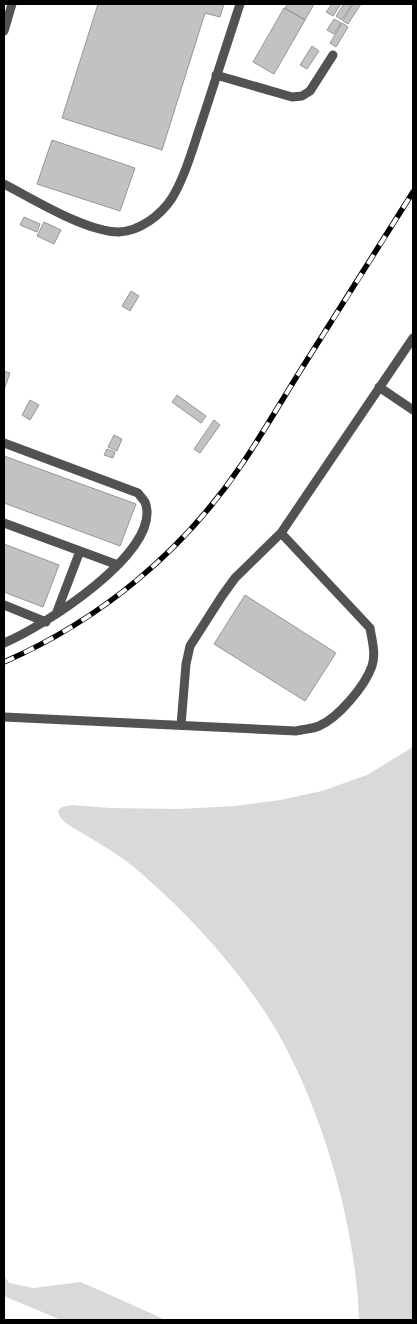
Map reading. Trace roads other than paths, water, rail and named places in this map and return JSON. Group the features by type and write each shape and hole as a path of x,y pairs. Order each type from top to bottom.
{"lane":[{"path":"4,31 12,4"},
{"path":"4,184 56,212 103,230 120,232 132,230 148,222 161,212 172,199 179,184 192,151 240,4"},
{"path":"216,75 292,97 302,96 310,91 333,55"},
{"path":"181,725 186,664 190,646 235,578 282,533 413,338"},
{"path":"379,387 413,410"},
{"path":"4,443 138,493 144,502 146,510 146,521 136,544 118,565 104,578 46,622 4,643"},
{"path":"4,523 118,565"},
{"path":"4,717 296,731 318,727 336,716 353,698 372,666 374,648 370,628 282,533"},
{"path":"56,614 80,550"},
{"path":"4,605 46,622"}],"railway":[{"path":"4,662 73,626 106,604 137,580 193,526 219,496 250,452 413,192"}]}
